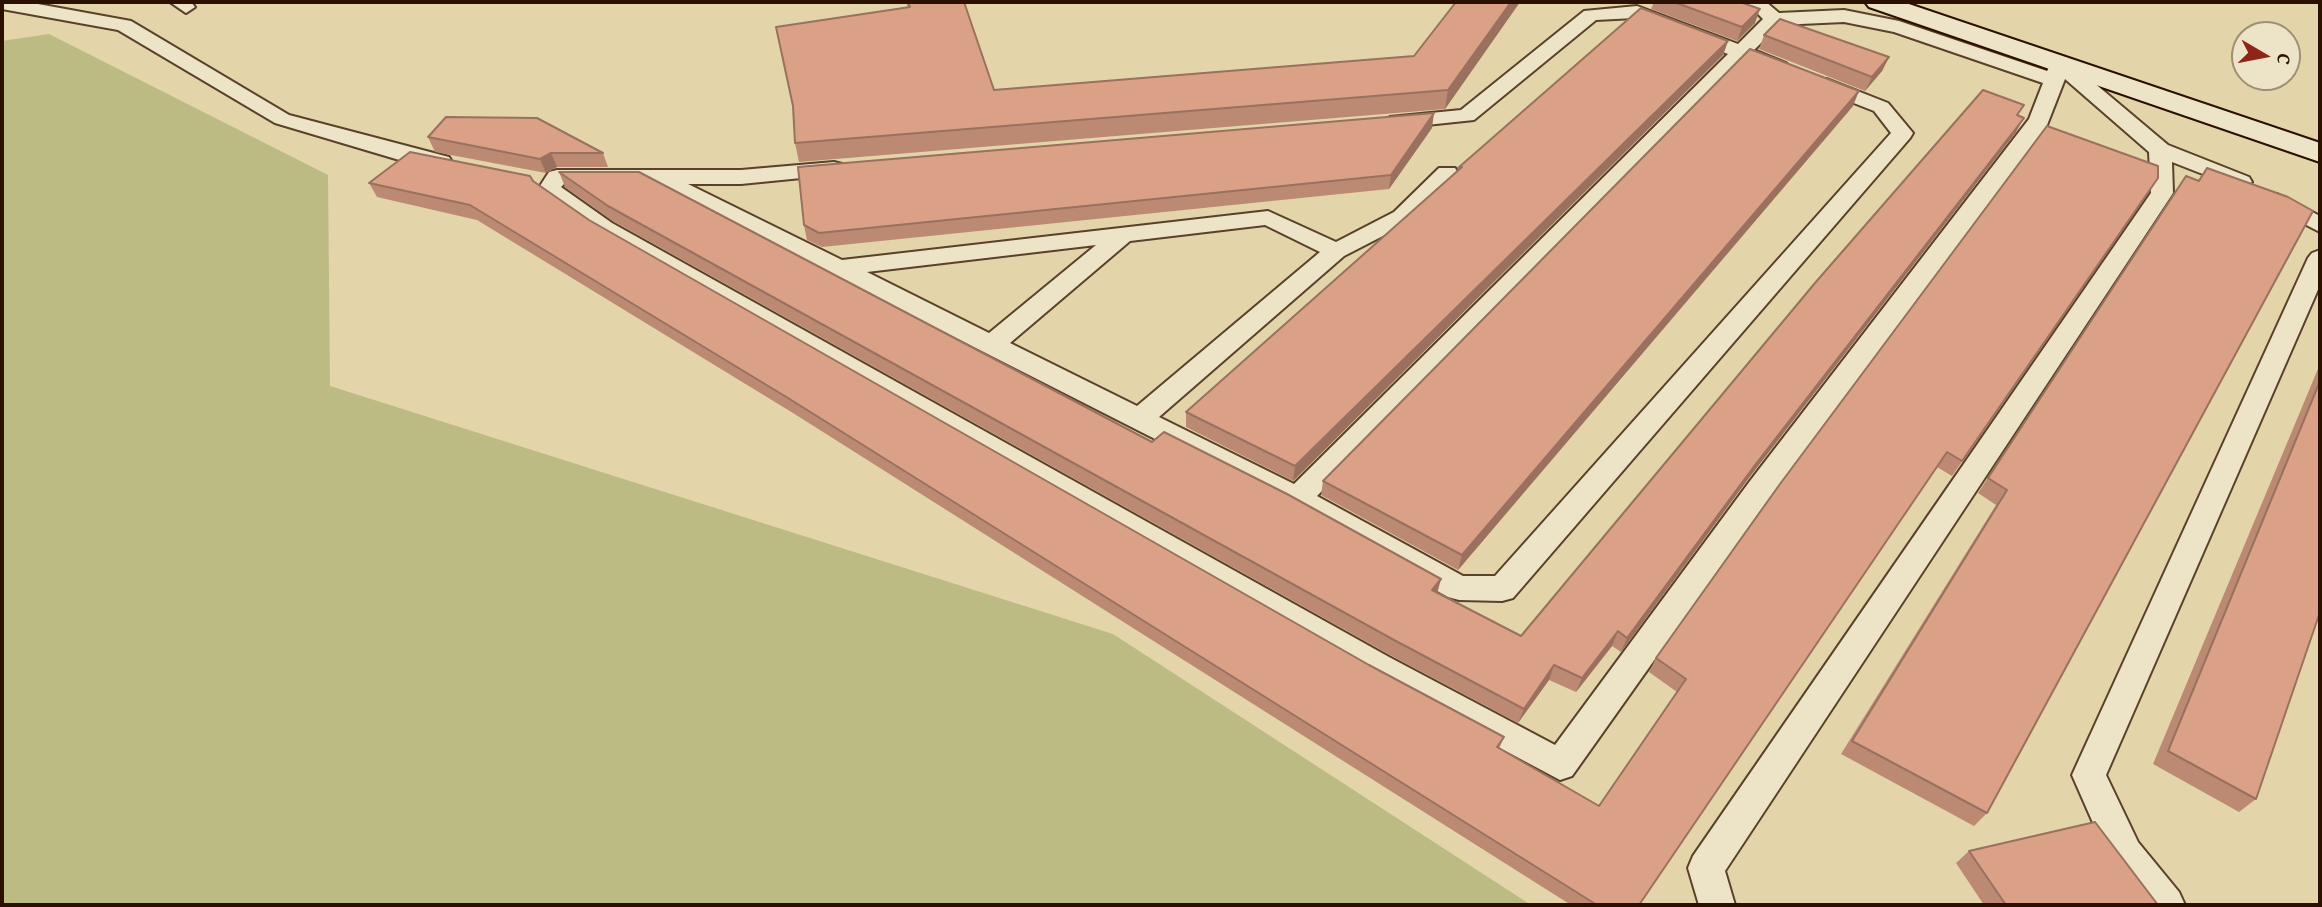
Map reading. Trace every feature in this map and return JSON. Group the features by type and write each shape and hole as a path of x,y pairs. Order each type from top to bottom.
{"main road":[{"path":"1878,2 2058,72 2320,153"}],"lane":[{"path":"1755,2 1774,19"},
{"path":"2,3 124,17 282,118 406,155 459,166"},
{"path":"656,177 1297,498 1459,588 1502,589 1902,133 1881,107 1637,12 1591,15 1467,116 1371,124"},
{"path":"1297,498 1774,19 1844,16 1899,27 2058,72 2160,150 2246,184 2320,225"},
{"path":"863,167 741,177 557,177 548,189 604,228 1378,667 1560,765 1760,489 2039,120 2058,72"},
{"path":"1717,905 1706,868 2162,193 2160,150"},
{"path":"1139,419 1336,251 1402,217 1447,173"},
{"path":"526,179 552,184"},
{"path":"838,268 1268,218 1336,251"},
{"path":"991,345 1123,235"},
{"path":"2166,905 2125,855 2088,775 2320,258"}],"green space":[{"path":"49,34 328,175 330,386 1113,634 1531,905 2,905 2,41"}],"building":[{"path":"908,2 964,2 994,90 1414,56 1456,2 1511,2 1448,90 795,143 793,106 776,27 910,7"},
{"path":"1674,2 1740,2 1760,9 1742,27"},
{"path":"1641,8 1728,41 1295,466 1186,412 1462,167 1458,168"},
{"path":"1780,19 1889,57 1872,77 1764,35"},
{"path":"1750,49 1859,91 1462,555 1323,481"},
{"path":"1983,90 2024,105 2017,115 2024,118 1755,465 1627,638 1618,631 1582,678 1554,665 1524,709 608,206 559,172 639,172 1152,442 1164,432 1287,494 1441,579 1432,590 1521,636 1815,283"},
{"path":"1434,113 1391,175 819,233 804,225 798,167"},
{"path":"446,117 537,118 603,153 551,153 540,159 428,137"},
{"path":"2047,126 2158,166 2158,178 1962,461 1947,452 1639,905 1597,905 788,398 470,205 369,183 410,152 530,176 533,181 589,220 1369,665 1504,737 1497,747 1599,806 1686,679 1656,658 1780,484"},
{"path":"2207,168 2288,197 2313,211 1987,813 1852,741 2007,490 1988,478 2186,176 2199,181"},
{"path":"2320,381 2320,612 2256,799 2168,751"},
{"path":"2095,822 2158,905 2006,905 1969,851"}]}
